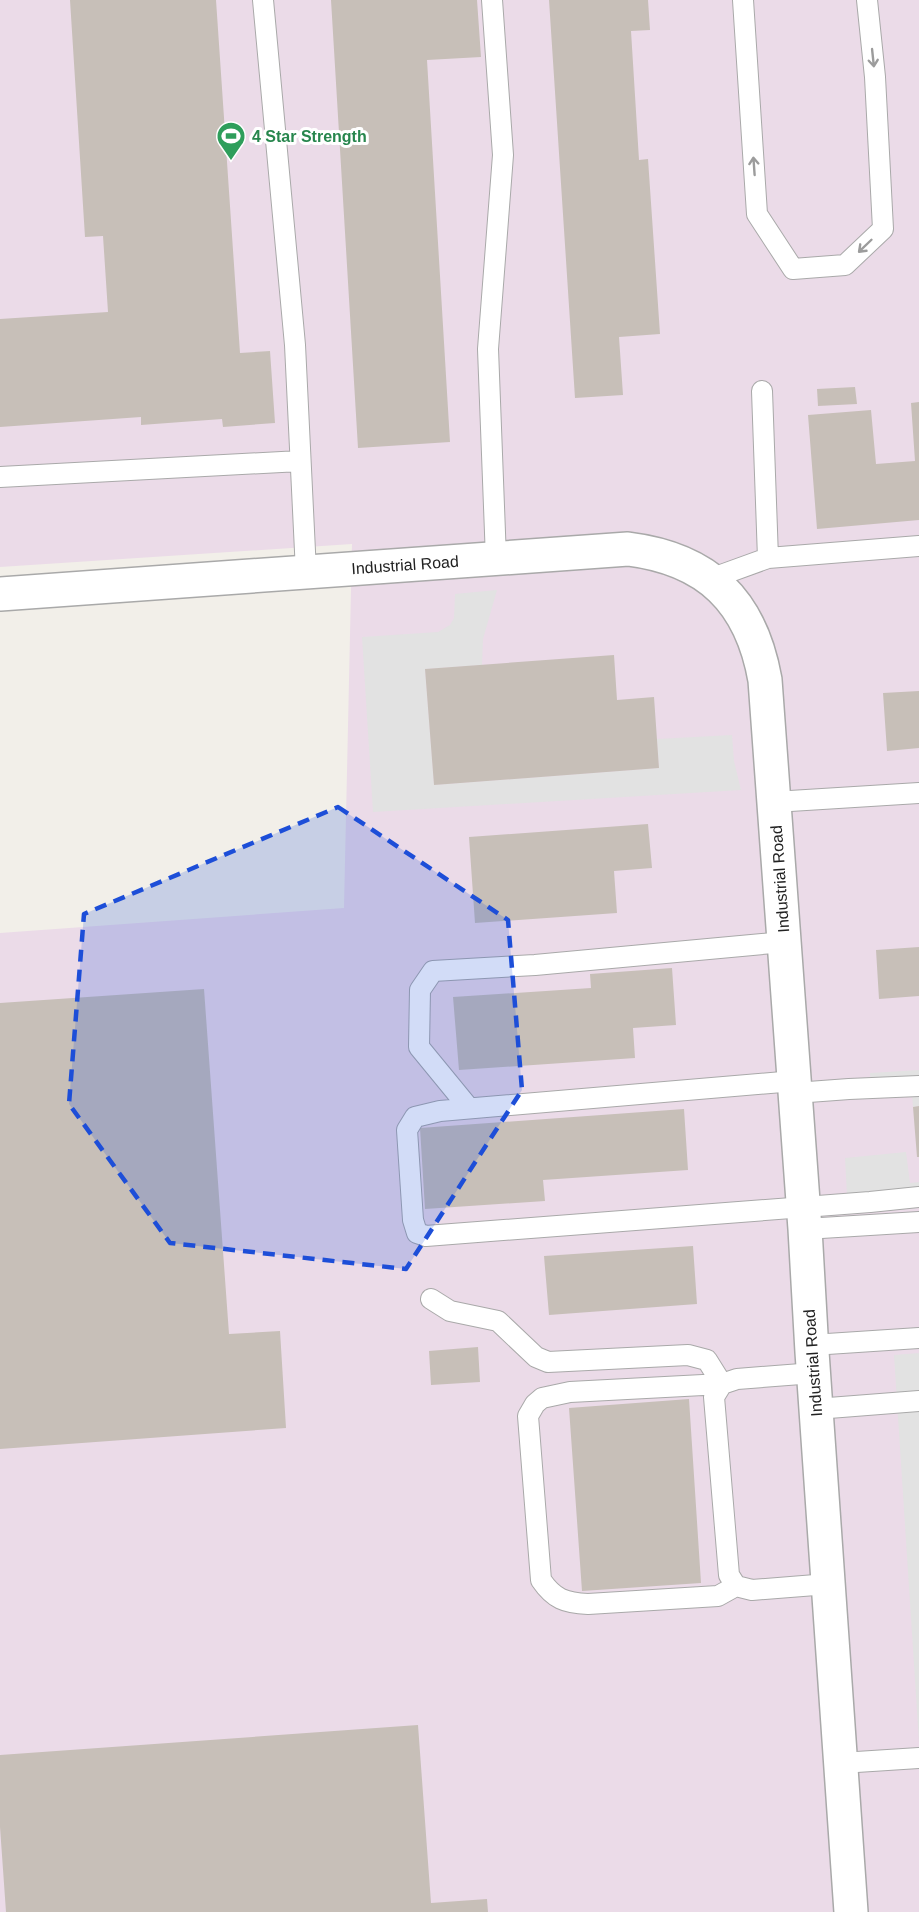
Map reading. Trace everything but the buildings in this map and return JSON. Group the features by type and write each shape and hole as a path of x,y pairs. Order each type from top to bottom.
{"street":[{"name":"Industrial Road","path":"0,594 628,549 671,557 692,566 727,593 740,610 751,630 761,657 765,680 805,1217 851,1912"}],"lane":[{"path":"263,0 295,345 306,572"},
{"path":"492,0 503,155 488,349 496,559"},
{"path":"743,0 757,214 793,269 845,266 883,229 875,77 867,0"},
{"path":"762,391 768,558"},
{"path":"0,477 300,461"},
{"path":"710,579 768,558 919,546"},
{"path":"774,802 919,794"},
{"path":"469,1108 419,1047 420,990 433,971 535,965 784,942"},
{"path":"919,1086 849,1089 795,1087 469,1108 440,1111 415,1117 407,1130 414,1220 417,1233 426,1236 805,1217 919,1222"},
{"path":"805,1217 870,1203 919,1197"},
{"path":"430,1299 450,1311 498,1321 536,1357 548,1362 688,1355 707,1360 722,1384"},
{"path":"828,1584 752,1590 736,1586 718,1596 588,1604 572,1603 560,1599 549,1592 541,1580 528,1416 535,1404 542,1398 570,1392 722,1384 813,1359 919,1338"},
{"path":"722,1384 714,1397 729,1575 736,1586"},
{"path":"816,1409 919,1401"},
{"path":"840,1763 919,1758"}],"highlighted area":[{"path":"338,807 508,920 522,1090 406,1269 170,1243 69,1104 84,914"}],"shaded area":[{"path":"0,0 919,0 919,1912 0,1912 0,933 344,908 352,544 0,567"},
{"path":"497,590 483,639 482,665 425,669 434,785 659,768 657,739 732,735 734,761 741,790 373,812 362,637 438,632 450,625 454,618 455,594"},
{"path":"919,1070 919,1106 913,1107 912,1095 872,1098 870,1073"},
{"path":"906,1152 910,1183 919,1182 919,1208 848,1214 845,1158"},
{"path":"919,1353 919,1742 894,1355"}],"place":[{"name":"4 Star Strength","path":"231,162"}]}
